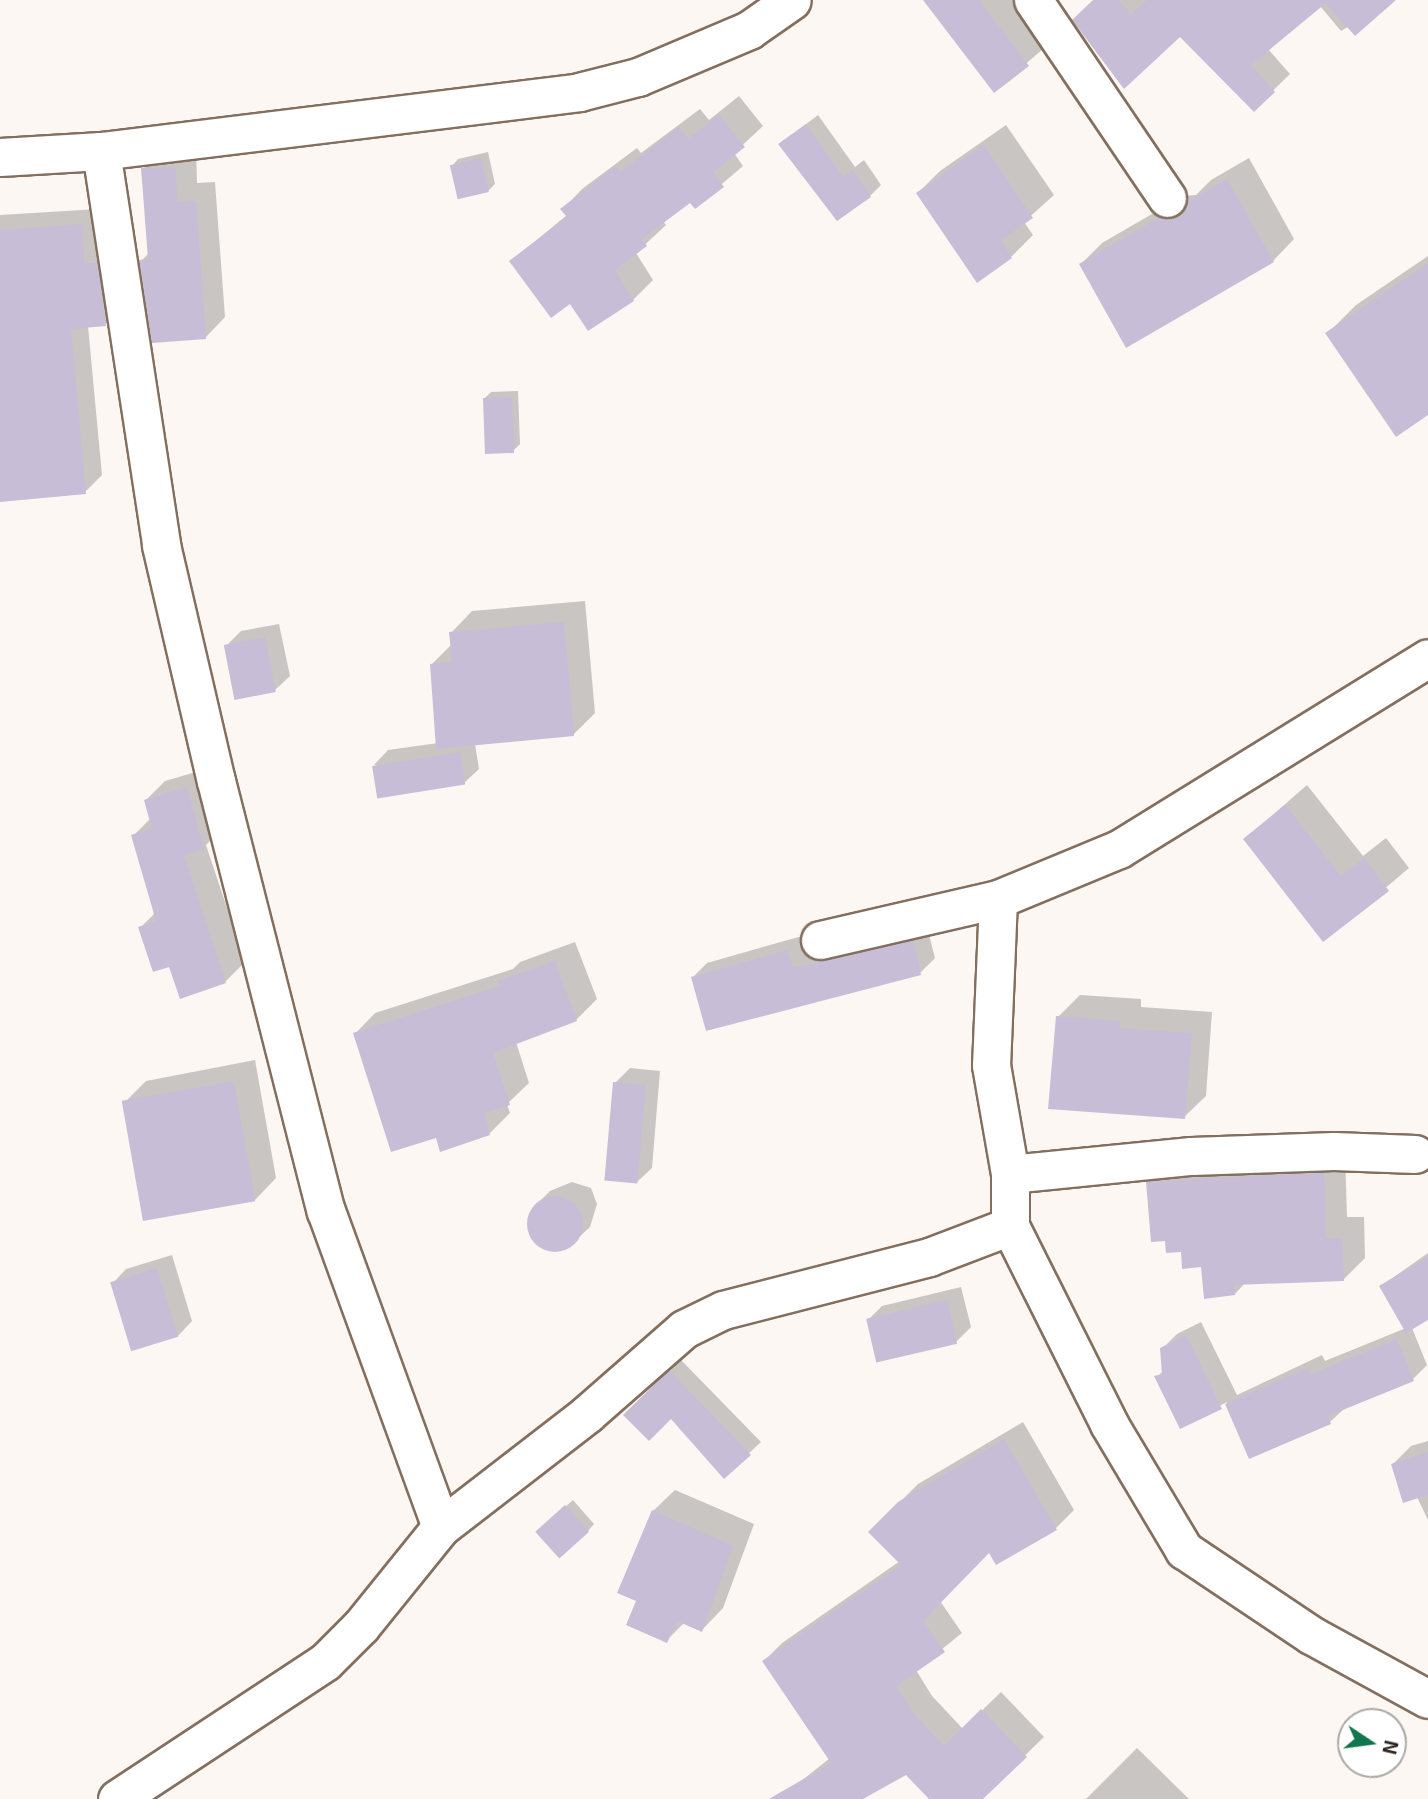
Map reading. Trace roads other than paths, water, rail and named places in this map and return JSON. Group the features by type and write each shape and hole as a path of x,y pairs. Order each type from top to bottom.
{"street":[{"path":"0,157 101,151 579,92 638,77 749,30 792,0"},
{"path":"1033,0 1167,198"},
{"path":"101,151 161,545 220,794 326,1211 441,1527"},
{"path":"820,940 998,900 1119,849 1428,658"},
{"path":"998,900 991,1065 1010,1174 1010,1226 1108,1424 1184,1550 1311,1635 1428,1699"},
{"path":"1010,1174 1191,1157 1415,1153"},
{"path":"117,1799 325,1662 361,1626 441,1527 587,1414 660,1345 684,1329 723,1310 929,1257 1010,1226"}]}
